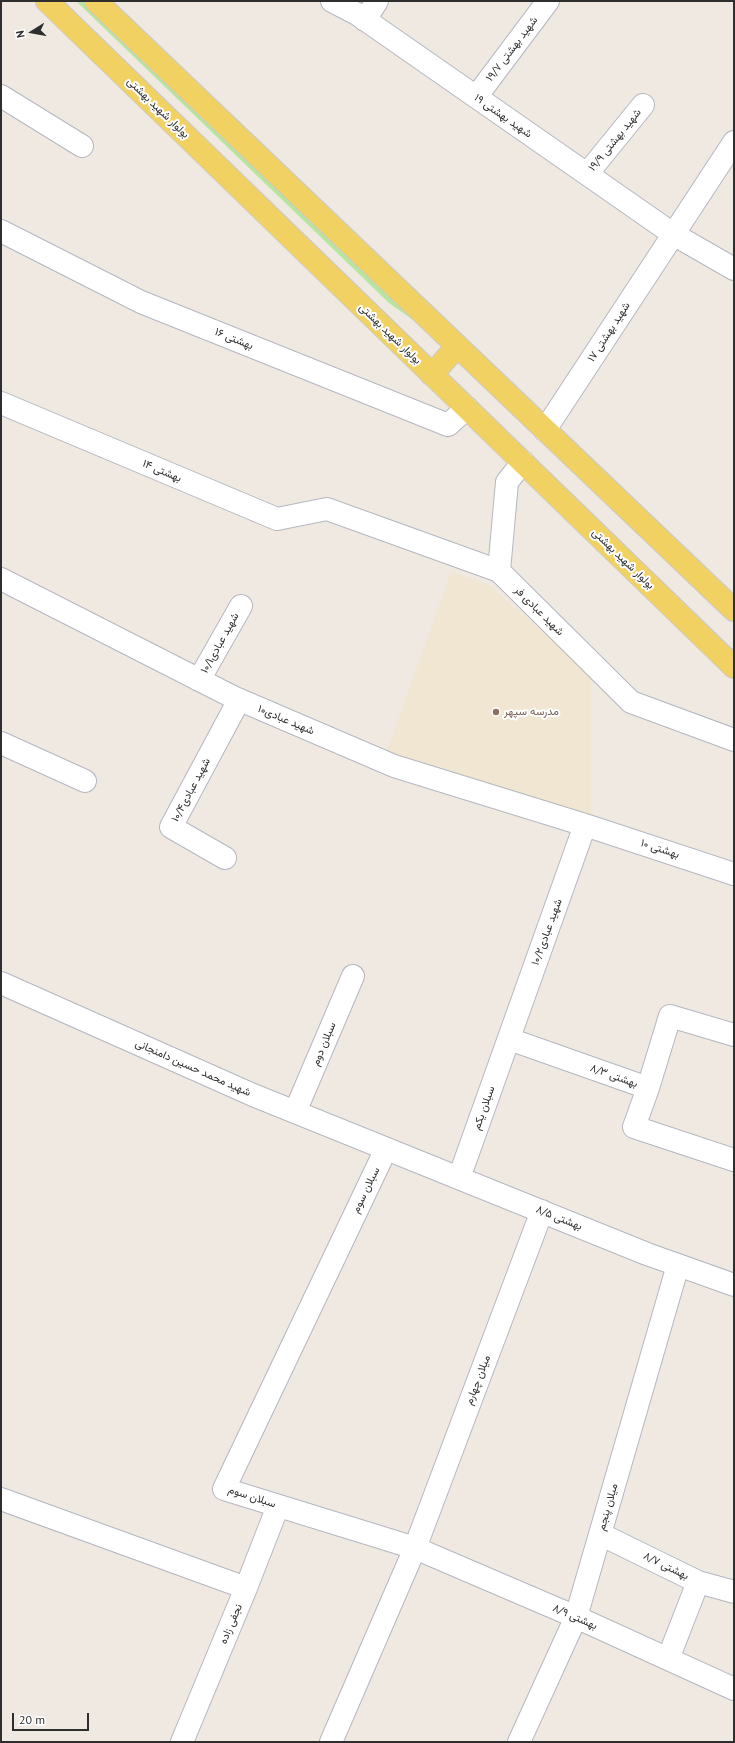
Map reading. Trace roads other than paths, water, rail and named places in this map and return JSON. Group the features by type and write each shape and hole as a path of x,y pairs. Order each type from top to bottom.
{"main road":[{"name":"بولوار شهید بهشتی","path":"47,1 734,667"},
{"path":"96,1 734,610"},
{"path":"432,375 457,346"}],"street":[{"name":"شهید بهشتی ۱۹","path":"332,1 365,20 673,234 734,269"},
{"path":"365,20 377,1"},
{"name":"شهید بهشتی ۱۹/۷","path":"476,97 548,1"},
{"path":"1,96 82,146"},
{"name":"شهید بهشتی ۱۹/۹","path":"588,174 643,106"},
{"name":"شهید بهشتی ۱۷","path":"545,430 734,142"},
{"name":"بهشتی ۱۶","path":"1,231 142,302 448,426 467,408"},
{"name":"بهشتی ۱۴","path":"1,403 277,518 327,509"},
{"path":"499,571 507,482 522,462"},
{"name":"شهید عبادی فر","path":"327,509 499,571 631,702 734,740"},
{"name":"شهید عبادی۱۰","path":"1,579 239,700 394,766 585,825"},
{"name":"شهید عبادی۱۰/۱","path":"199,680 241,606"},
{"name":"شهید عبادی۱۰/۴","path":"225,858 171,827 239,700"},
{"path":"1,743 85,781"},
{"name":"بهشتی ۱۰","path":"585,825 734,874"},
{"name":"شهید عبادی۱۰/۲","path":"509,1038 585,825"},
{"name":"سبلان دوم","path":"296,1112 353,976"},
{"name":"شهید محمد حسین دامنجانی","path":"1,983 253,1095 386,1149"},
{"path":"648,1088 670,1016 734,1034"},
{"name":"بهشتی ۸/۳","path":"509,1038 648,1088 634,1127 734,1160"},
{"name":"سبلان یکم","path":"459,1178 509,1038"},
{"name":"بهشتی ۸/۵","path":"386,1149 734,1286"},
{"name":"سبلان سوم","path":"386,1149 224,1489 415,1548"},
{"name":"میلان چهارم","path":"415,1548 542,1211"},
{"name":"میلان پنجم","path":"520,1742 576,1617 678,1265"},
{"path":"1,1499 246,1588"},
{"name":"نجفی زاده","path":"182,1742 246,1588 278,1506"},
{"name":"بهشتی ۸/۷","path":"600,1534 698,1582 734,1592"},
{"path":"331,1742 415,1548"},
{"name":"بهشتی ۸/۹","path":"415,1548 576,1617 734,1689"},
{"path":"668,1659 698,1582"}],"place":[{"name":"مدرسه سپهر","path":"496,712"}]}
